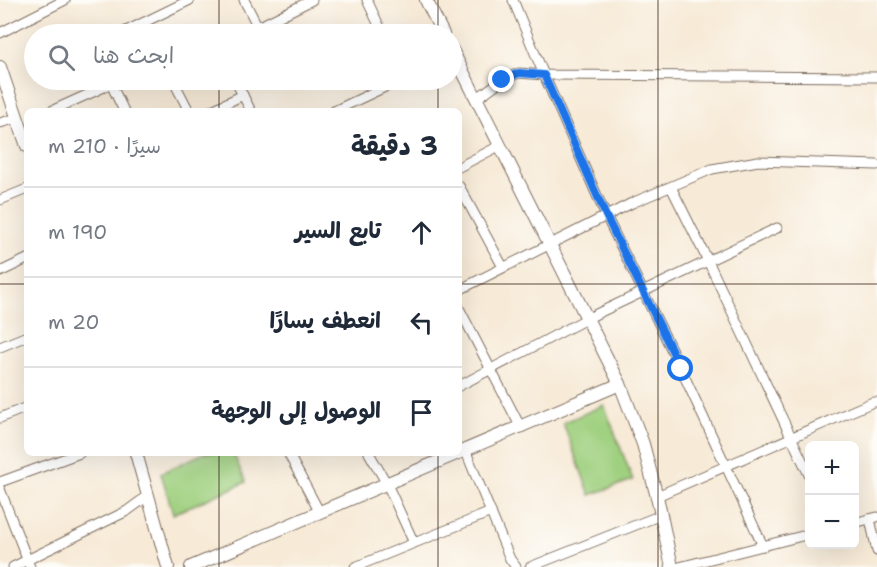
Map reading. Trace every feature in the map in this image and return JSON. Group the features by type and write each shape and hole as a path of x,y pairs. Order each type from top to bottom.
{"street":[{"path":"0,33 65,0"},
{"path":"143,23 190,0"},
{"path":"244,0 256,24"},
{"path":"367,0 378,24"},
{"path":"426,0 438,24"},
{"path":"513,0 606,216 763,546"},
{"path":"264,24 307,1"},
{"path":"0,67 21,122 0,123"},
{"path":"462,72 620,384 643,444 672,567"},
{"path":"476,99 502,80 519,73 877,77"},
{"path":"57,108 94,90"},
{"path":"114,90 123,108"},
{"path":"178,90 187,108"},
{"path":"240,90 250,108"},
{"path":"340,108 379,90"},
{"path":"216,108 243,95"},
{"path":"462,164 499,146"},
{"path":"462,288 549,243 712,169 758,161 877,165"},
{"path":"671,187 805,466"},
{"path":"0,200 24,190"},
{"path":"462,192 503,267"},
{"path":"462,384 588,318 777,228"},
{"path":"0,272 24,260"},
{"path":"462,314 521,428"},
{"path":"0,346 24,337"},
{"path":"462,454 620,384"},
{"path":"657,496 877,402"},
{"path":"0,418 24,408"},
{"path":"466,452 510,558 516,567"},
{"path":"0,482 72,456"},
{"path":"137,456 168,567"},
{"path":"290,456 320,513"},
{"path":"371,456 387,484 414,543"},
{"path":"191,567 456,456"},
{"path":"0,489 29,563"},
{"path":"13,567 29,563 127,511 149,495"},
{"path":"355,567 491,512"},
{"path":"530,567 661,515"},
{"path":"873,518 877,550"},
{"path":"679,567 805,535"}],"green space":[{"path":"604,405 633,480 590,495 563,423"},
{"path":"198,456 234,456 246,482 173,514 161,473"}],"route":[{"path":"502,80 519,73 544,75 606,216 681,369"}]}
